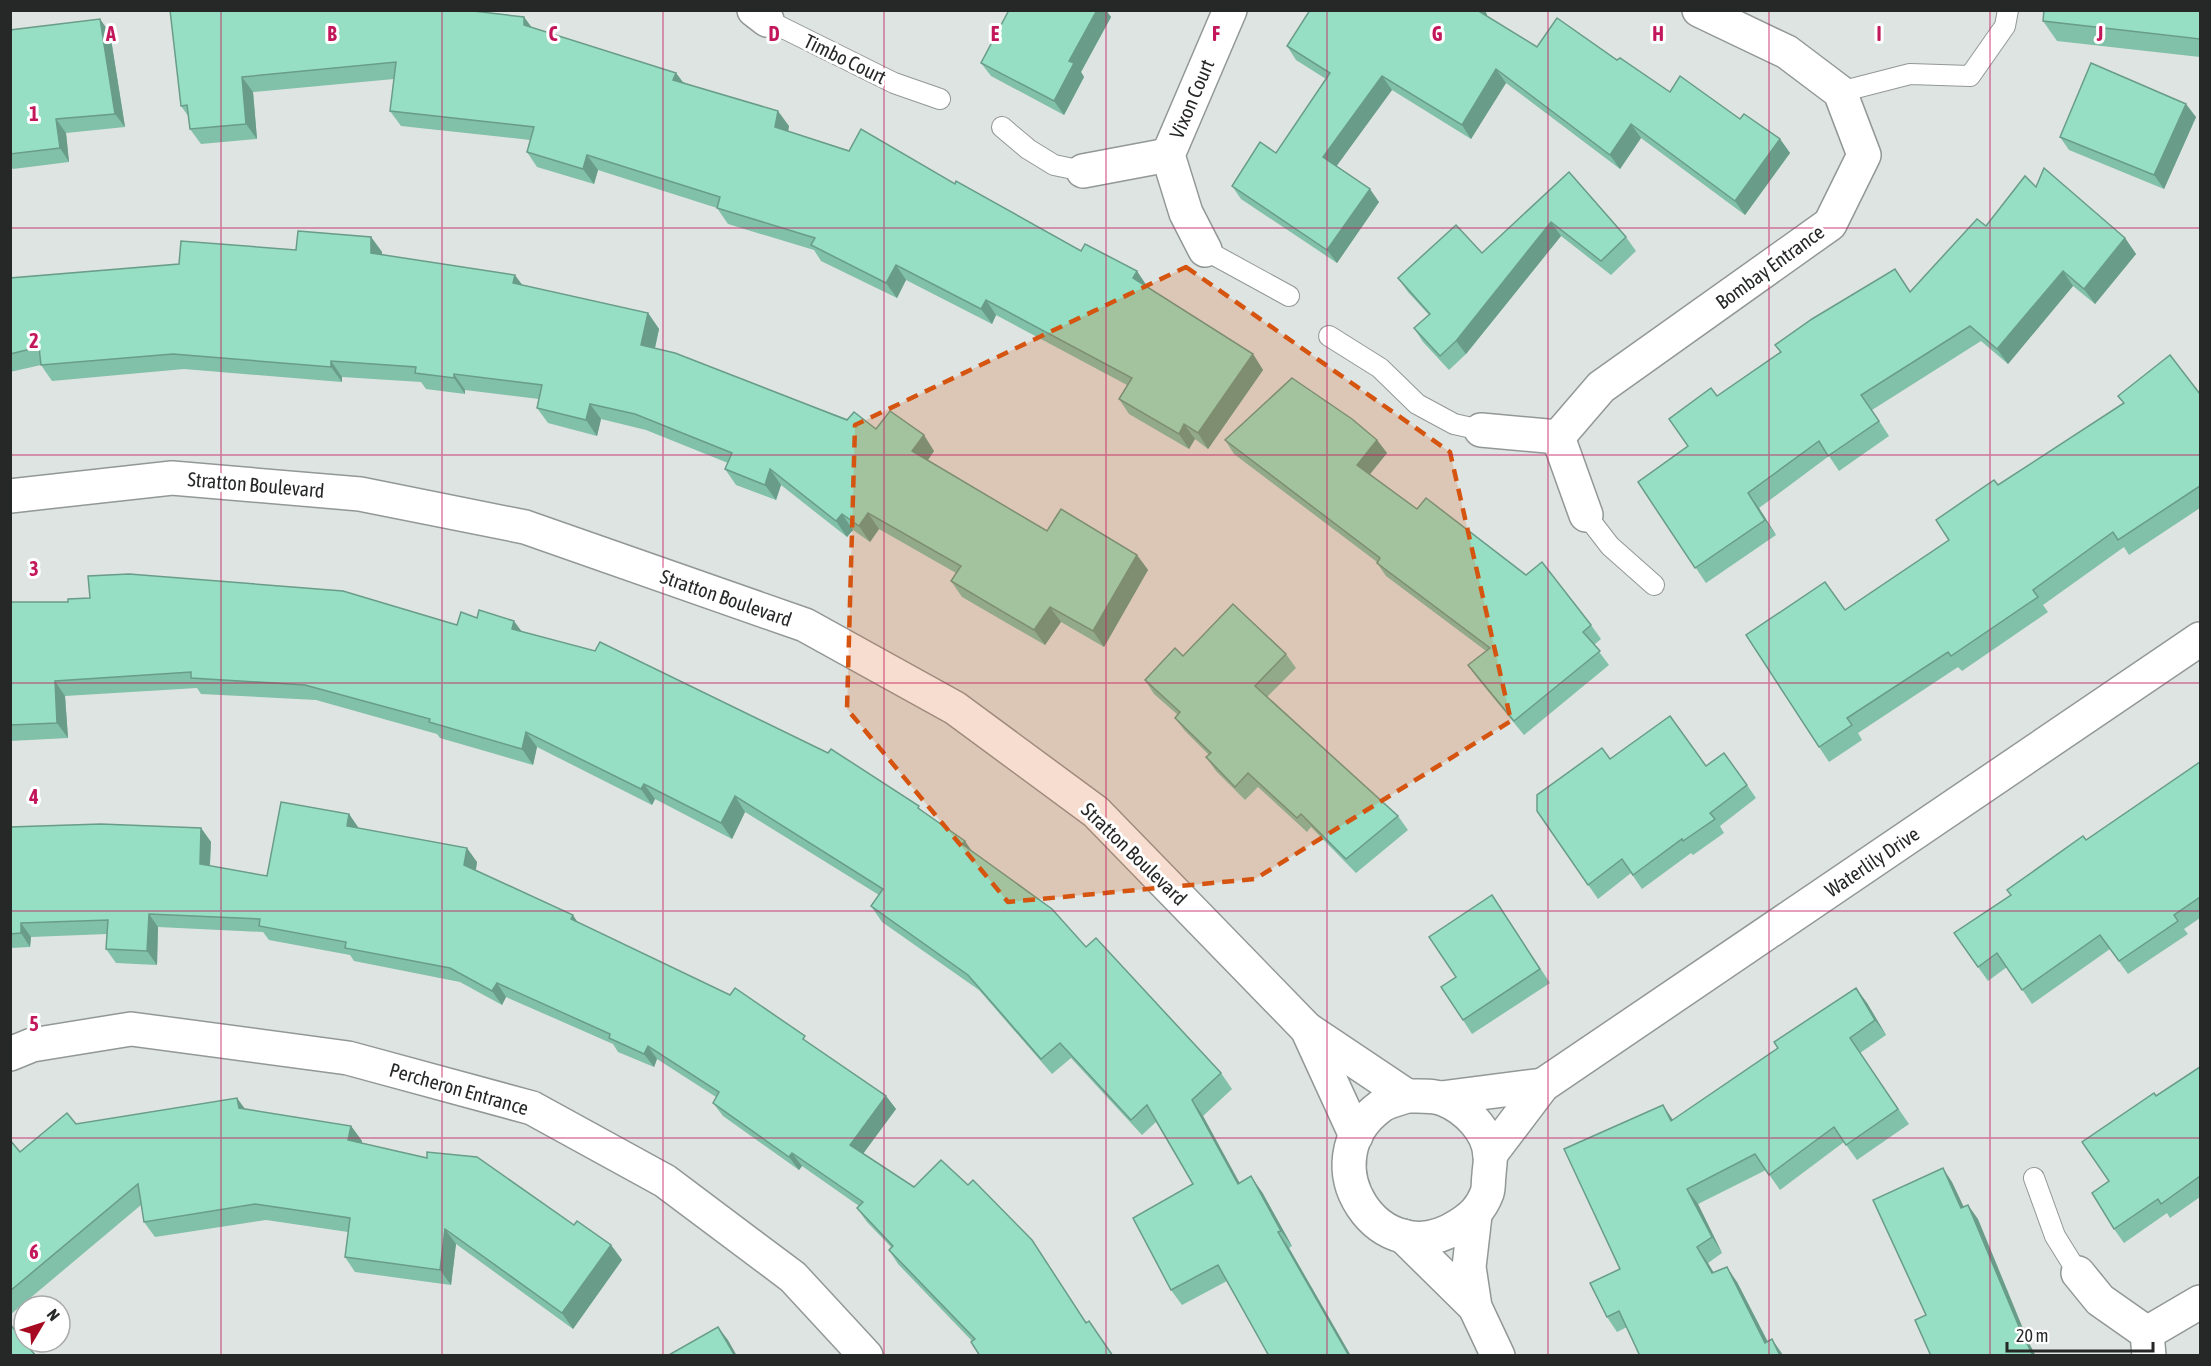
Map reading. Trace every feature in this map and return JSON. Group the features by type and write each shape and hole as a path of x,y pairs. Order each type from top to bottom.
{"street":[{"name":"Vixon Court","path":"1205,249 1186,213 1168,155 1230,10"},
{"path":"1699,10 1787,52 1840,92"},
{"name":"Bombay Entrance","path":"1557,437 1601,387 1830,224 1864,155 1840,92"},
{"name":"Vixon Court","path":"1083,171 1168,155"},
{"path":"1481,430 1557,437 1586,515"},
{"name":"Stratton Boulevard","path":"10,496 172,478 360,494 525,527 805,625 954,708 1096,812 1307,1029 1407,1096"},
{"name":"Waterlily Drive","path":"1490,1155 1543,1085 2200,639"},
{"name":"Percheron Entrance","path":"10,1054 32,1046 131,1029 348,1058 532,1108 665,1181 793,1277 866,1356"},
{"name":"Stratton Boulevard","path":"1307,1029 1356,1136"},
{"name":"Waterlily Drive","path":"1441,1098 1543,1085"},
{"path":"1474,1307 1469,1267 1475,1215 1487,1191 1490,1155 1482,1131 1463,1110 1441,1098 1407,1096 1383,1104 1365,1120 1352,1142 1349,1173 1355,1197 1362,1209 1380,1226 1403,1236 1425,1238 1449,1232 1475,1215"},
{"path":"1403,1236 1474,1307 1498,1356"},
{"path":"2078,1273 2100,1300 2148,1344 2200,1302"}],"lane":[{"path":"1840,92 1910,74 1970,76 2005,26 2008,10"},
{"name":"Timbo Court","path":"760,15 894,83 940,99"},
{"name":"Vixon Court","path":"1002,127 1029,149 1054,165 1083,171"},
{"name":"Vixon Court","path":"1205,249 1289,296"},
{"path":"1329,336 1380,368 1417,404 1454,424 1481,430"},
{"path":"1586,515 1610,546 1654,585"},
{"path":"2034,1178 2055,1236 2078,1273"}],"highlighted area":[{"path":"1186,267 1450,452 1511,721 1255,879 1008,902 847,709 855,425"}],"building":[{"path":"170,10 464,10 524,17 524,25 676,73 673,80 778,111 775,127 849,151 861,129 955,184 956,181 1081,251 1085,244 1137,271 1133,278 1253,354 1198,433 1184,424 1179,434 1119,399 1132,378 986,300 981,309 896,265 886,283 811,245 815,238 717,208 720,197 587,155 583,169 527,152 534,127 390,111 396,62 242,77 246,124 190,129 187,105 181,106"},
{"path":"1009,10 1097,10 1069,61 1074,63 1054,101 981,63"},
{"path":"1310,10 1477,10 1537,47 1557,18 1617,60 1620,58 1670,92 1680,76 1740,119 1744,114 1780,139 1735,201 1631,124 1610,155 1496,69 1462,125 1382,76 1323,157 1370,189 1327,250 1232,186 1260,142 1276,153 1330,73 1287,46"},
{"path":"2044,10 2200,10 2200,39 2043,21"},
{"path":"100,19 115,114 56,119 60,148 10,154 10,30"},
{"path":"2091,63 2186,104 2154,175 2060,137"},
{"path":"2044,168 2125,238 2084,289 2063,271 1997,349 1970,326 1861,395 1879,421 1828,456 1819,441 1748,493 1765,520 1695,568 1638,482 1688,446 1669,419 1711,388 1717,396 1781,352 1775,345 1812,319 1895,269 1910,292 1977,219 1986,226 2025,176 2036,187"},
{"path":"1569,172 1626,237 1601,261 1551,222 1456,341 1440,356 1414,328 1430,314 1398,278 1456,225 1482,253"},
{"path":"298,231 371,237 371,253 515,275 513,283 648,313 641,345 675,353 847,420 854,412 876,429 890,411 924,435 912,451 1047,531 1061,509 1137,555 1093,631 1050,607 1034,630 951,581 961,566 868,513 859,526 842,514 836,521 770,469 765,485 725,469 732,453 635,414 590,404 586,420 537,408 542,385 454,374 454,378 415,373 416,367 331,361 331,367 173,354 41,365 39,347 10,354 10,278 179,264 181,241 296,250"},
{"path":"2170,355 2200,394 2200,486 2118,540 2113,532 2033,590 2038,597 1951,656 1948,652 1847,718 1852,725 1819,747 1746,635 1825,582 1845,610 1949,540 1936,520 1994,480 1998,485 2124,403 2118,396"},
{"path":"1292,378 1352,419 1377,440 1357,465 1417,509 1426,498 1526,575 1542,562 1591,625 1583,632 1600,651 1514,721 1468,665 1490,648 1377,563 1380,558 1225,440"},
{"path":"129,574 343,591 457,625 461,612 477,618 479,610 514,621 512,629 595,651 600,642 828,753 831,749 919,806 918,808 965,841 962,844 1052,909 1086,947 1096,938 1221,1073 1192,1100 1238,1184 1251,1176 1281,1231 1278,1232 1349,1356 1269,1356 1218,1265 1171,1290 1133,1218 1193,1184 1147,1105 1131,1120 1060,1043 1041,1059 968,975 871,906 883,889 735,796 721,823 644,784 641,789 526,732 522,749 429,722 430,719 305,685 191,678 191,672 55,681 57,723 10,725 10,602 68,602 68,599 90,598 88,576"},
{"path":"1233,604 1286,654 1255,686 1398,816 1346,859 1301,814 1297,818 1248,773 1235,787 1206,757 1211,753 1175,718 1180,712 1145,680 1175,648 1183,656"},
{"path":"1670,716 1706,766 1724,753 1747,785 1710,813 1715,819 1683,841 1682,839 1633,875 1622,859 1588,885 1537,811 1537,795 1602,748 1610,759"},
{"path":"2200,762 2200,897 2174,915 2178,921 2119,961 2100,935 2022,990 1997,953 1978,967 1954,933 2011,895 2007,890 2083,836 2086,840"},
{"path":"281,802 349,814 347,826 467,848 464,865 573,915 571,919 730,995 735,988 805,1036 803,1039 886,1096 850,1145 914,1187 941,1160 968,1185 973,1180 1032,1240 1086,1323 1089,1321 1113,1356 980,1356 971,1342 975,1339 889,1250 893,1246 857,1208 863,1202 792,1153 789,1157 713,1103 719,1092 648,1046 644,1054 609,1038 610,1034 497,983 492,991 450,968 345,948 346,942 259,926 260,919 149,914 147,951 106,949 108,920 21,923 21,933 10,934 10,827 101,824 201,828 200,864 267,876"},
{"path":"1492,895 1540,969 1463,1020 1441,987 1456,977 1429,937"},
{"path":"1856,988 1875,1020 1850,1038 1898,1109 1846,1145 1834,1127 1769,1175 1755,1154 1687,1189 1712,1237 1697,1247 1712,1273 1727,1267 1765,1343 1772,1339 1780,1356 1640,1356 1619,1311 1607,1317 1590,1283 1620,1269 1564,1149 1663,1105 1671,1121 1778,1048 1774,1042"},
{"path":"2200,1067 2200,1176 2161,1204 2158,1199 2114,1229 2092,1193 2109,1181 2082,1142 2154,1093 2156,1096"},
{"path":"237,1098 239,1108 351,1126 348,1140 427,1158 427,1152 477,1157 574,1225 577,1221 611,1245 562,1313 445,1229 440,1270 345,1257 350,1218 255,1204 144,1222 138,1184 10,1291 10,1140 20,1152 67,1113 76,1124"},
{"path":"1943,1168 1961,1208 1968,1205 2033,1356 1931,1356 1915,1320 1926,1315 1873,1200"},
{"path":"10,1324 12,1327 12,1354 34,1354 36,1356 10,1356"},
{"path":"718,1327 735,1356 667,1356"}]}
